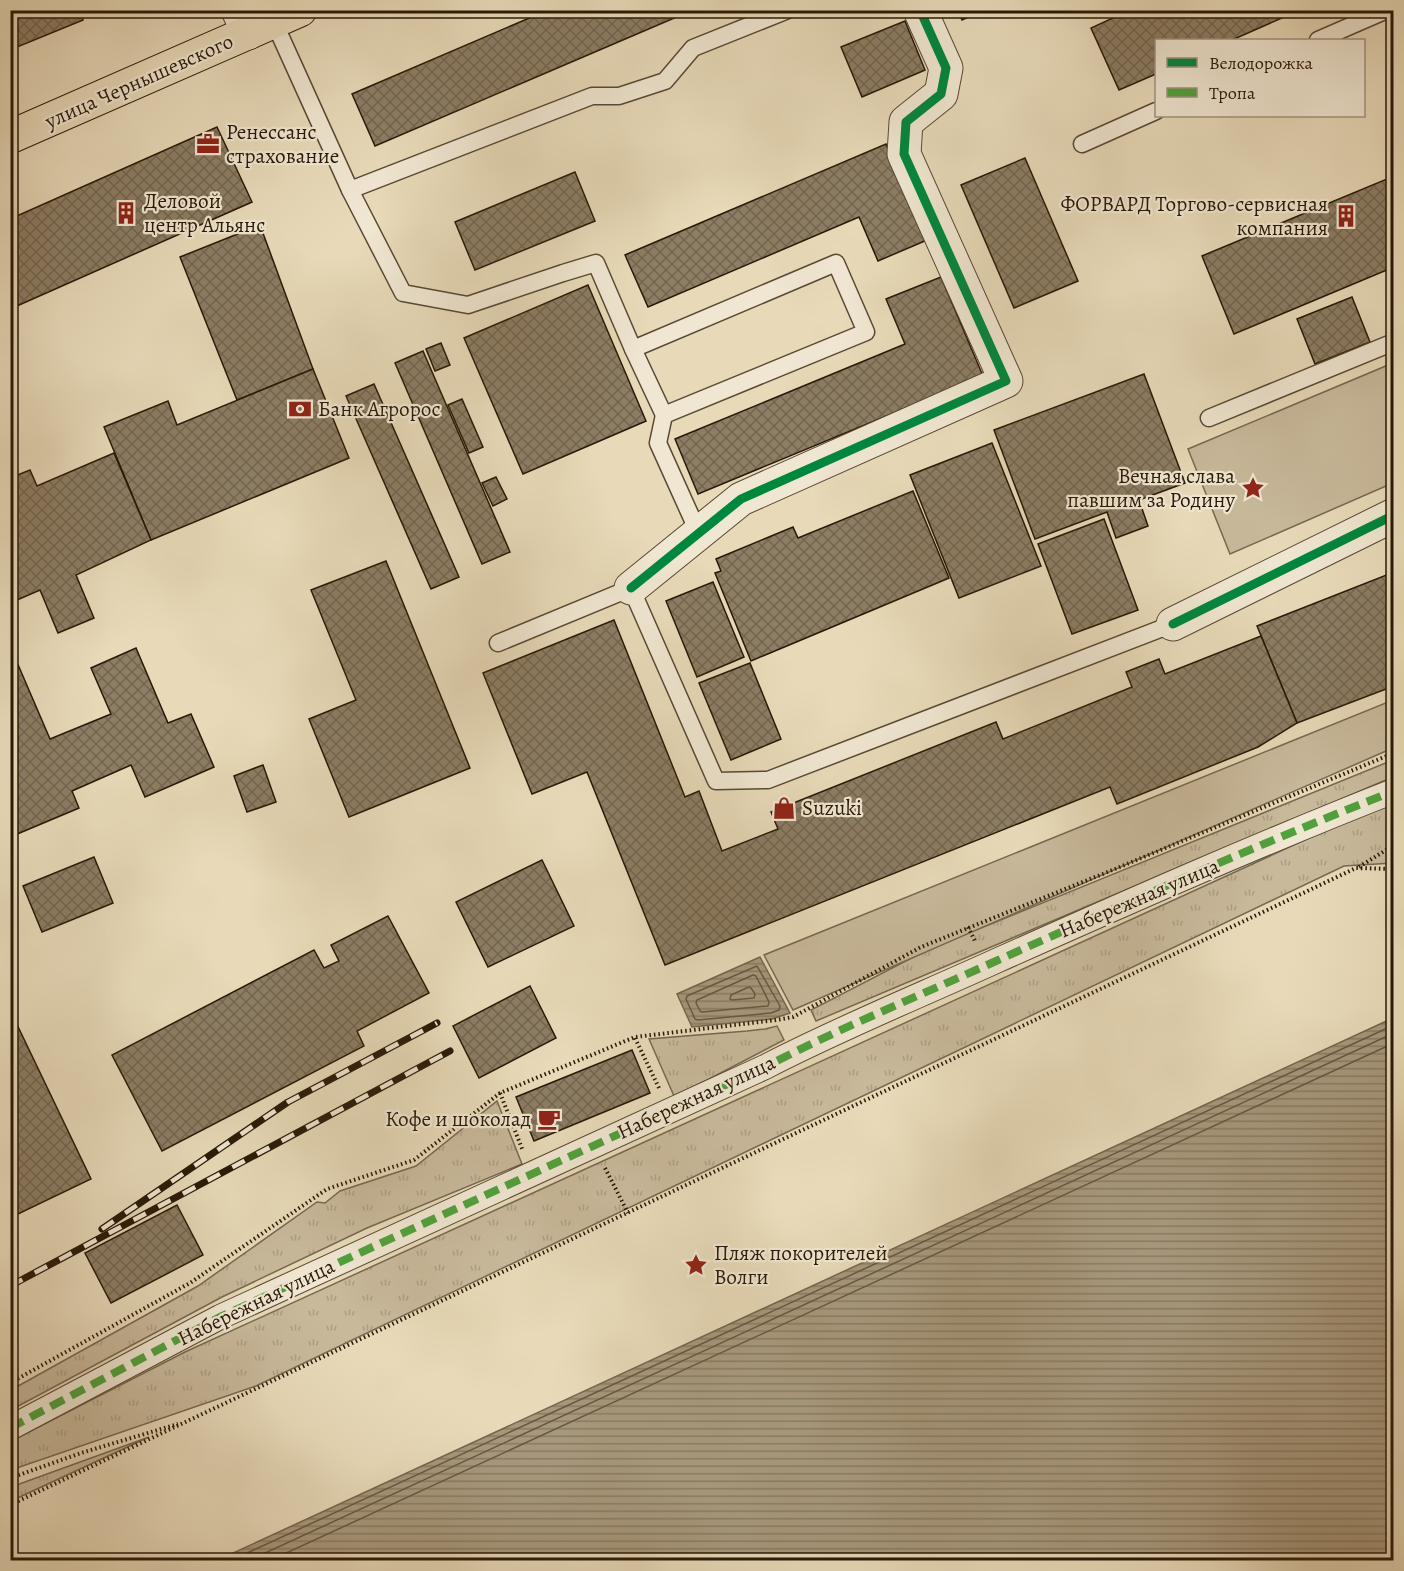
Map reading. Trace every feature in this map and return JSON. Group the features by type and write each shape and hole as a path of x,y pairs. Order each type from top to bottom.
{"main road":[{"name":"улица Чернышевского","path":"10,137 265,19"}],"street":[{"path":"631,588 741,500 1006,381 904,154 906,122 941,94 946,68 920,10"},
{"path":"1173,624 1394,515"},
{"name":"Набережная улица","path":"10,1428 220,1317 754,1072 842,1028 1141,896 1336,813 1394,791"}],"lane":[{"path":"350,190 592,96 620,96 665,81 693,48 788,10"},
{"path":"1320,39 1387,10"},
{"path":"265,19 403,293 468,305 596,263 664,415 658,444 699,534"},
{"path":"1082,144 1155,111"},
{"path":"633,349 836,263 866,332 664,415"},
{"path":"1209,418 1394,342"},
{"path":"498,642 631,588 716,781 768,780 1173,624"}],"path":[{"path":"10,1383 190,1283 327,1189 414,1160 500,1093 635,1037 793,1017 921,947 1394,753"},
{"path":"10,1506 1356,868 1394,845"},
{"path":"1356,868 1394,869"},
{"path":"635,1037 662,1095"},
{"path":"500,1093 526,1157"},
{"path":"607,1172 628,1213"},
{"path":"10,1478 81,1453 193,1419"}],"green space":[{"path":"1393,363 1393,483 1230,554 1188,449"},
{"path":"1393,700 1393,748 793,1010 764,955"},
{"path":"1393,760 1393,777 816,1021 811,1010 927,950"},
{"path":"1393,803 1393,863 1344,866 256,1386 11,1470 11,1441 185,1352 1340,824"},
{"path":"777,1026 784,1040 674,1096 649,1039 747,1031"},
{"path":"497,1101 522,1164 367,1228 222,1297 11,1410 11,1390 198,1286 317,1202 325,1203 340,1191 416,1166"},
{"path":"149,1437 11,1501 11,1487"}],"water":[{"path":"760,957 790,1013 772,1019 692,1027 677,994"},
{"path":"1393,1018 1393,1560 218,1560"}],"building":[{"path":"10,10 80,10 83,20 10,50"},
{"path":"548,10 693,10 375,146 352,94"},
{"path":"958,10 984,10 962,20"},
{"path":"1130,10 1300,10 1234,39 1155,39 1155,74 1119,90 1091,28"},
{"path":"905,21 925,70 862,97 841,47"},
{"name":"Деловой центр Альянс","path":"217,127 252,202 10,309 10,219"},
{"path":"886,144 927,240 878,261 859,217 648,307 625,255"},
{"path":"1025,158 1078,281 1014,308 961,185"},
{"path":"575,172 595,221 475,270 455,222"},
{"name":"ФОРВАРД Торгово-сервисная компания","path":"1394,176 1394,267 1234,334 1202,256"},
{"path":"260,225 313,369 237,400 180,257"},
{"path":"941,277 983,376 698,494 675,439 905,344 886,299"},
{"path":"588,285 646,421 523,474 464,338"},
{"path":"1352,297 1370,342 1315,364 1297,319"},
{"path":"441,343 450,365 435,371 426,349"},
{"path":"423,351 510,552 482,564 395,363"},
{"path":"313,369 349,458 151,540 104,427 168,401 177,425"},
{"path":"1144,374 1185,483 1139,500 1148,526 1116,538 1107,512 1035,539 994,430"},
{"path":"374,384 459,577 431,589 346,396"},
{"path":"462,399 483,447 469,453 448,405"},
{"path":"992,443 1041,566 959,598 910,475"},
{"path":"114,453 151,540 76,575 94,618 58,633 40,590 10,603 10,478 30,470 37,486"},
{"path":"496,477 507,499 493,506 482,483"},
{"path":"913,491 949,578 751,661 715,573 721,571 716,559 793,527 798,538"},
{"path":"1104,519 1138,610 1072,634 1038,544"},
{"path":"386,561 470,768 349,817 309,719 356,700 311,590"},
{"path":"1394,572 1394,686 1297,723 1257,626"},
{"path":"713,582 744,657 697,677 666,601"},
{"path":"614,620 685,797 699,791 722,851 778,829 771,812 996,722 1003,739 1132,687 1126,672 1159,659 1165,674 1261,636 1297,723 1258,747 1117,804 1110,787 665,965 587,772 532,794 483,673"},
{"path":"10,646 50,739 111,714 91,668 136,648 168,723 191,714 214,767 145,797 131,765 72,791 79,808 10,837"},
{"path":"750,663 781,739 731,760 699,683"},
{"path":"263,765 276,802 247,812 234,776"},
{"path":"94,857 113,903 42,932 23,886"},
{"path":"542,860 574,926 488,967 456,902"},
{"path":"388,916 429,993 357,1031 364,1046 162,1151 112,1055 314,950 324,968 339,961 331,945"},
{"path":"530,986 556,1038 479,1078 453,1026"},
{"path":"10,1010 91,1179 18,1214 10,1196"},
{"path":"632,1050 650,1093 534,1141 516,1097"},
{"path":"177,1205 203,1255 111,1303 85,1253"}],"railway":[{"path":"102,1229 288,1102 437,1023"},
{"path":"10,1286 450,1051"}],"marked path":[{"path":"10,1428 220,1317 851,1026 1194,874 1394,791"}],"cycle path":[{"path":"631,588 741,499 1006,381 904,154 906,122 941,94 946,68 920,10"},
{"path":"1173,624 1394,515"}],"place":[{"name":"Ренессанс страхование","path":"208,144"},
{"name":"Деловой центр Альянс","path":"126,213"},
{"name":"ФОРВАРД Торгово-сервисная компания","path":"1346,216"},
{"name":"Банк Агророс","path":"300,409"},
{"name":"Вечная слава павшим за Родину","path":"1253,488"},
{"name":"Suzuki","path":"784,808"},
{"name":"Кофе и шоколад","path":"549,1119"},
{"name":"Пляж покорителей Волги","path":"696,1265"}]}
